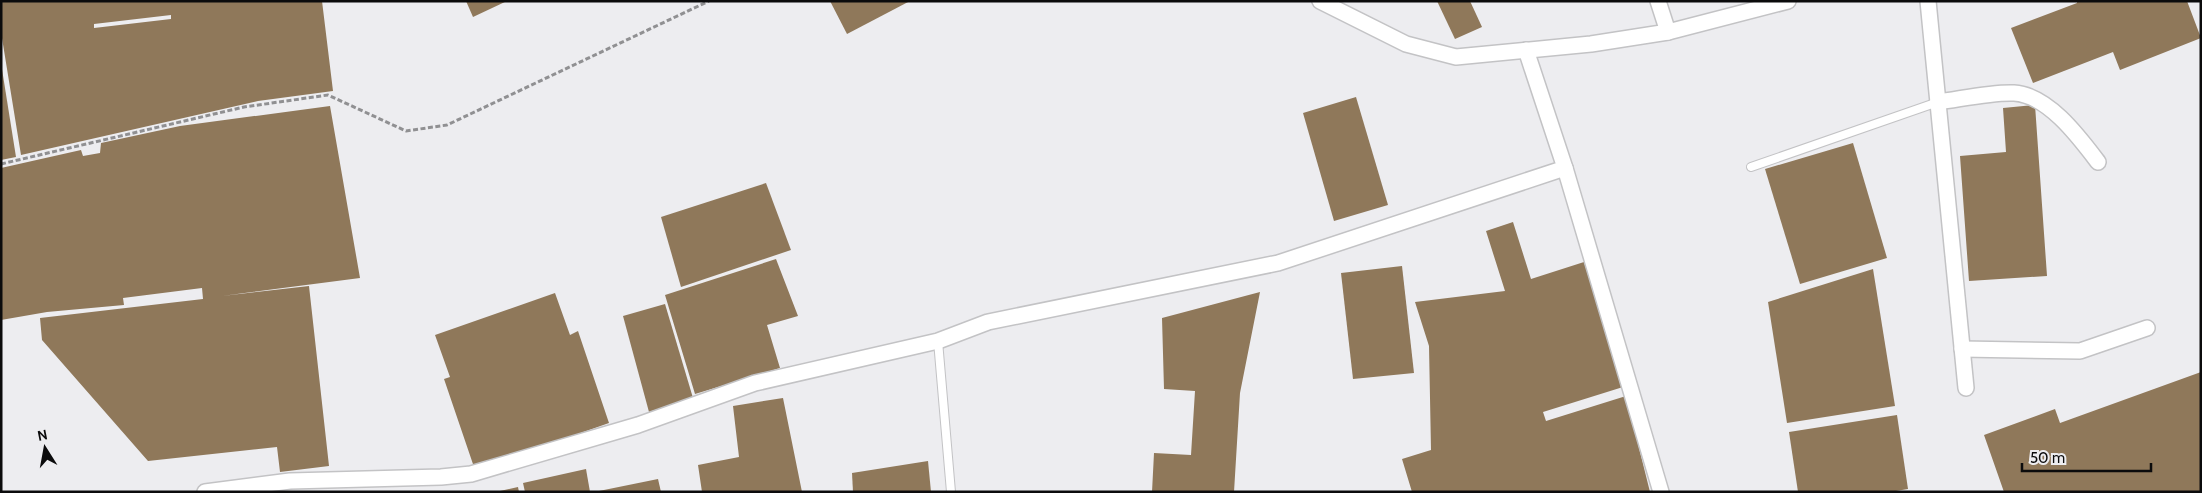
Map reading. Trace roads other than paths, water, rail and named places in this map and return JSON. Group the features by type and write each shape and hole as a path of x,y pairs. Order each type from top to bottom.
{"street":[{"path":"1320,1 1406,44 1456,57 1592,44 1668,32 1788,1"},
{"path":"1658,1 1668,32"},
{"path":"1928,1 1966,388"},
{"path":"1526,50 1565,168 1661,492"},
{"path":"1938,102 2008,93 2029,97 2046,107 2069,126 2098,162"},
{"path":"205,492 290,481 441,477 471,474 638,425 755,383 938,341 988,322 1278,263 1565,168"},
{"path":"1962,349 2080,351 2147,328"}],"lane":[{"path":"1751,167 1938,102"},
{"path":"938,341 951,492"}]}
